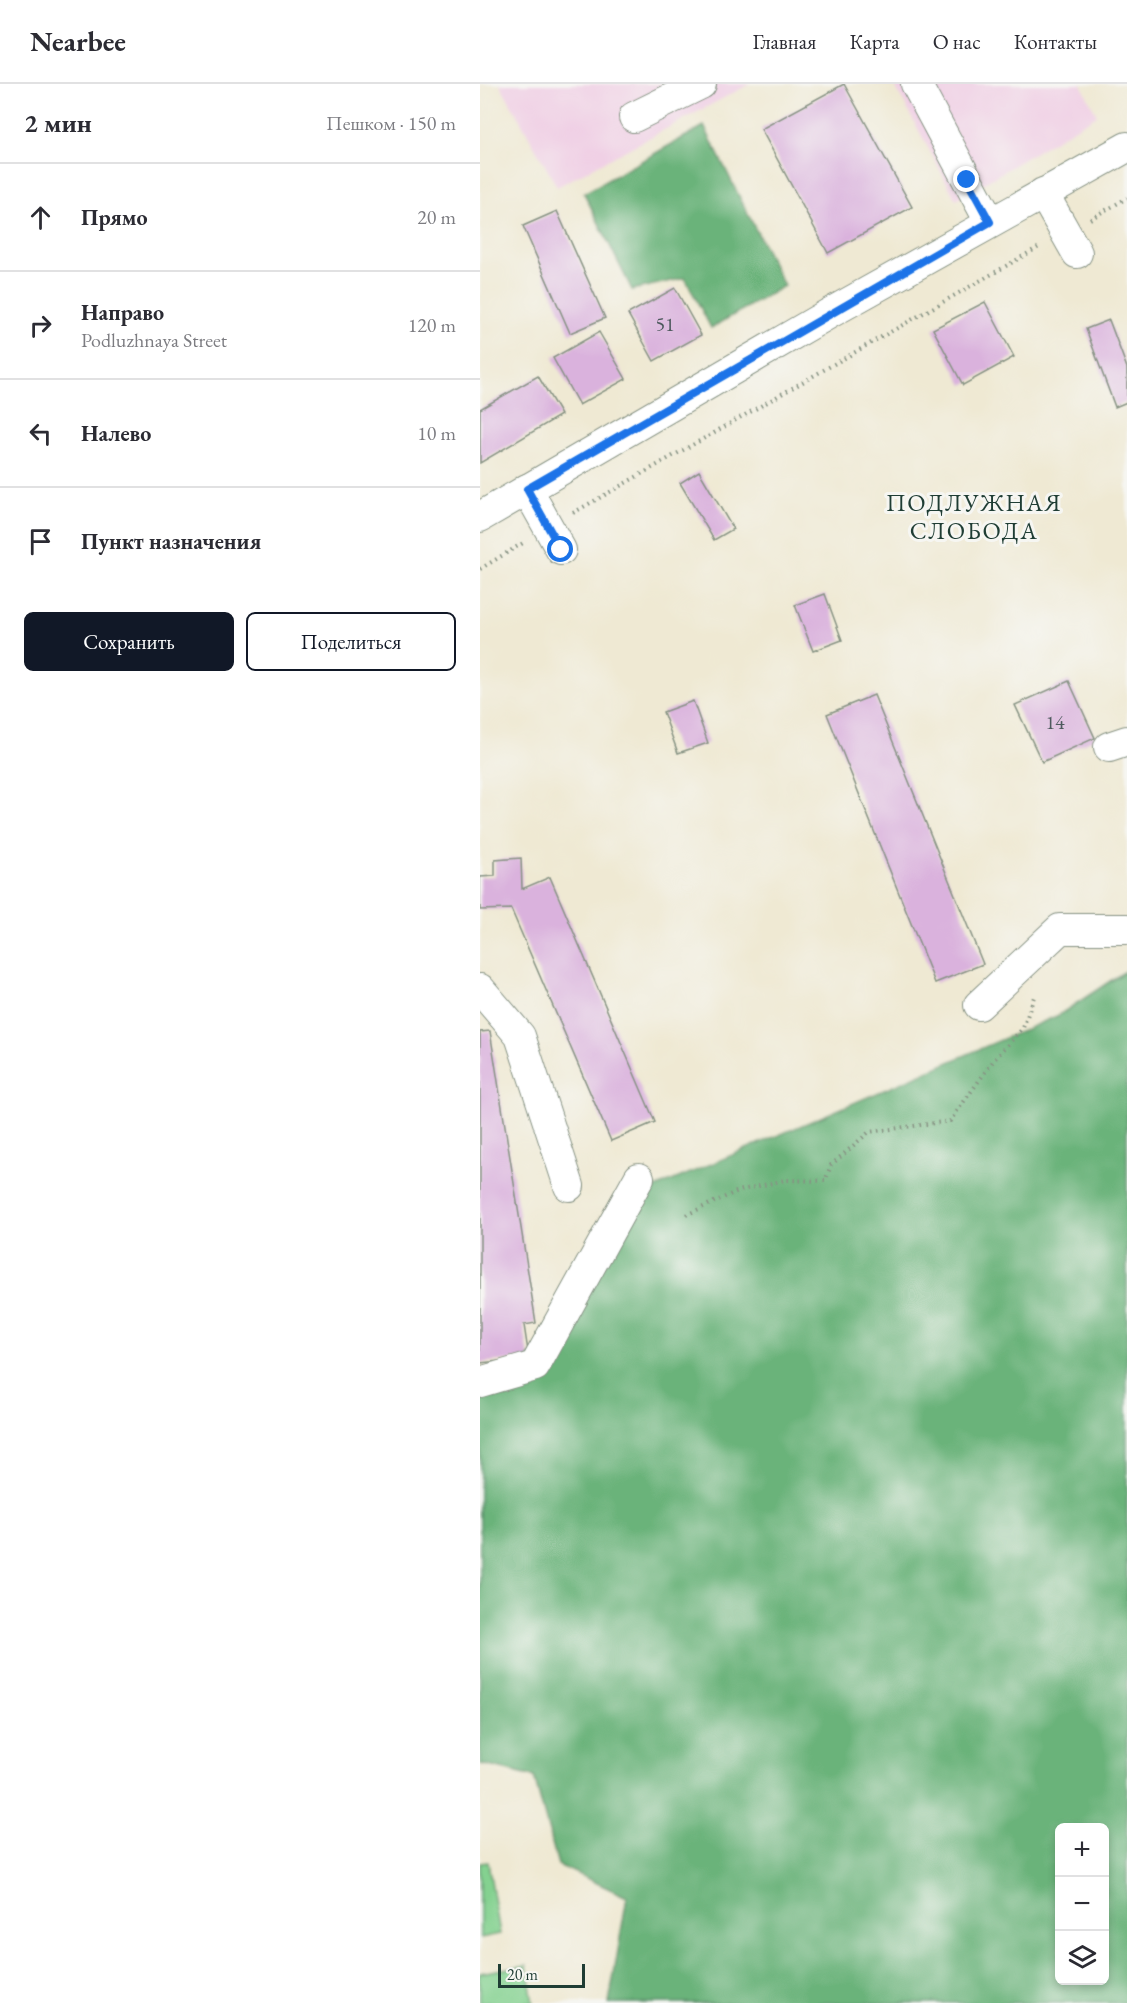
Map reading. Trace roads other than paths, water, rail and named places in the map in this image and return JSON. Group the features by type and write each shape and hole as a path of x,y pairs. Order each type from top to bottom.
{"street":[{"path":"634,117 701,84"},
{"path":"916,84 990,222"},
{"path":"480,517 990,222 1127,147"},
{"path":"1043,193 1071,243"},
{"path":"527,489 554,539"},
{"path":"979,1005 1060,929 1127,929"},
{"path":"480,988 520,1036 569,1186"},
{"path":"480,1382 535,1366 639,1178"}],"district":[{"name":"ПОДЛУЖНАЯ СЛОБОДА","path":"974,517"}]}
